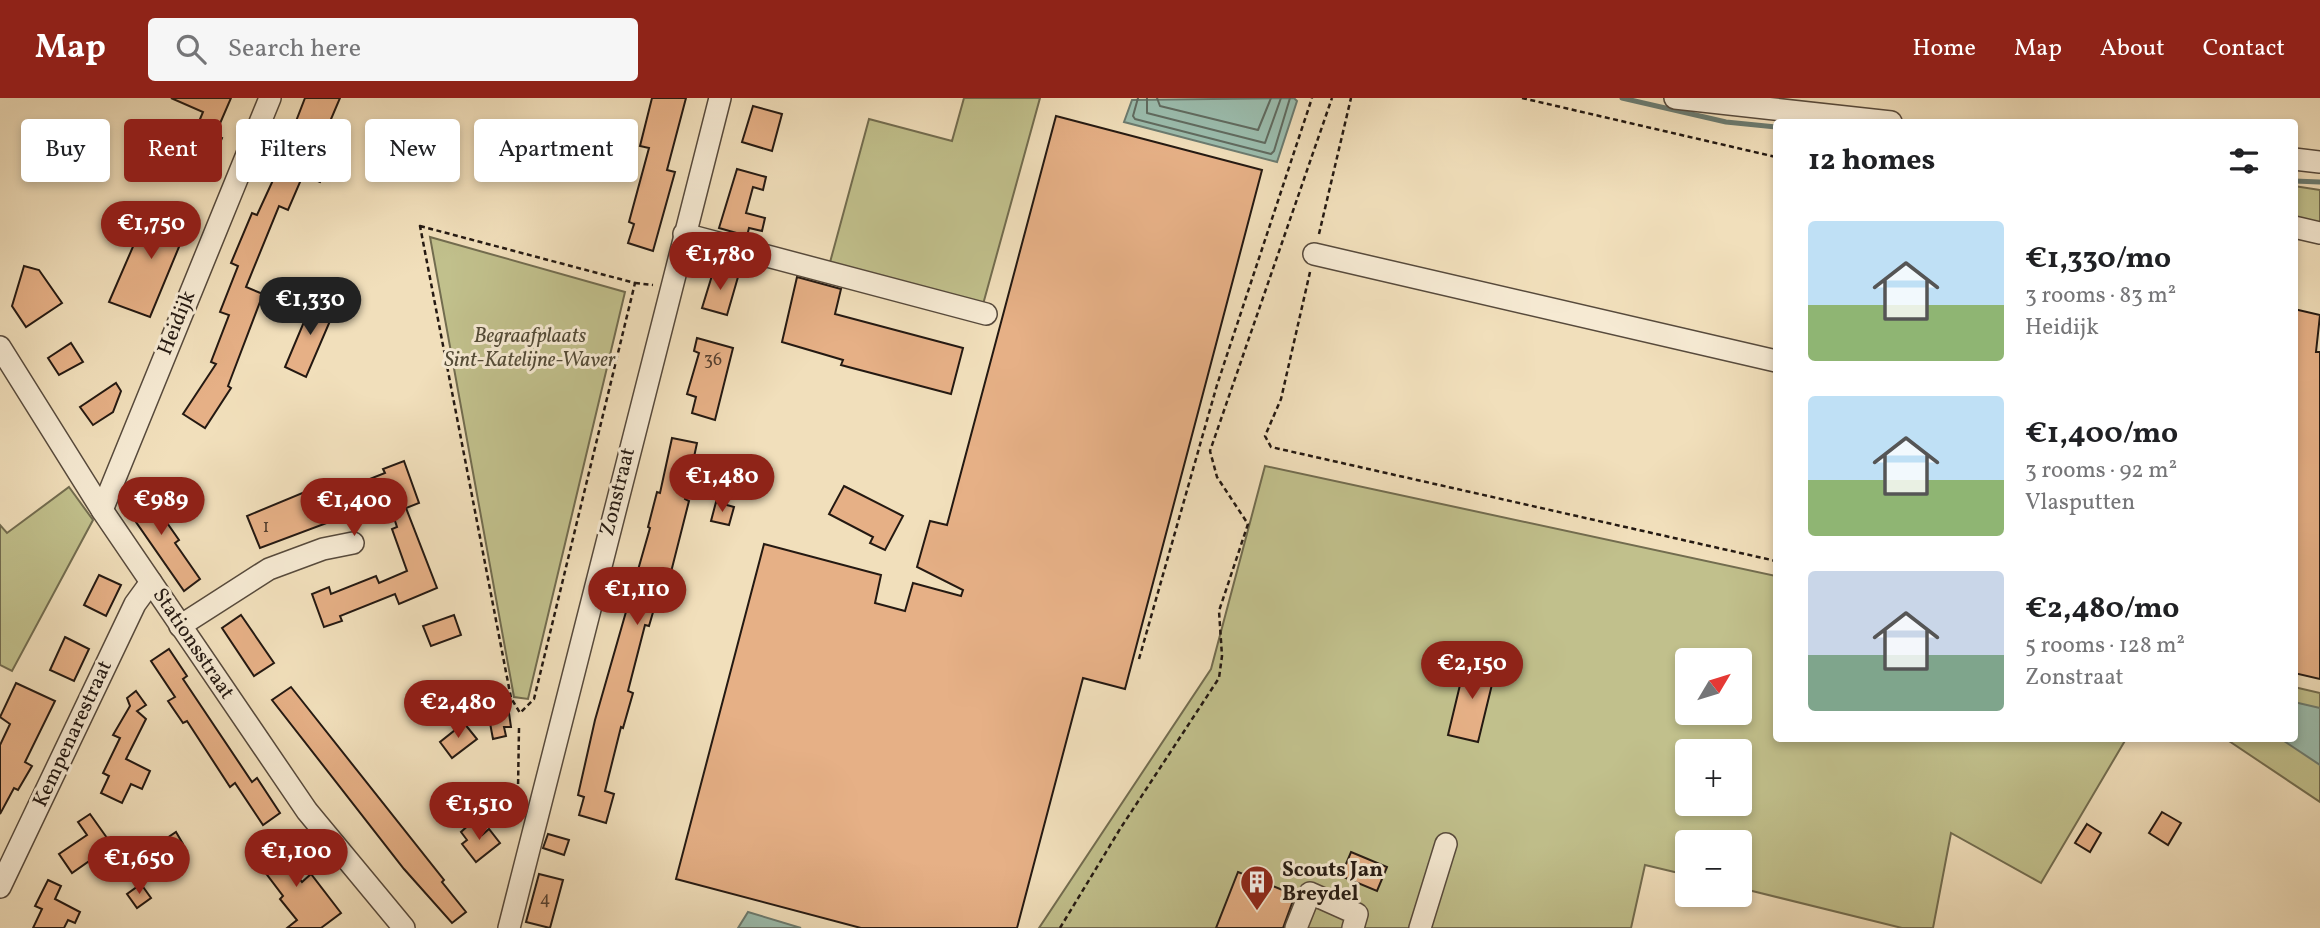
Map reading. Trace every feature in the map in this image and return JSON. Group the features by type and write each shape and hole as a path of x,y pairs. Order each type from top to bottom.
{"street":[{"name":"Heidijk","path":"102,510 270,98"},
{"name":"Zonstraat","path":"509,928 720,98"},
{"path":"1675,98 1864,119"},
{"path":"2298,228 2320,233"},
{"path":"684,234 986,314"},
{"path":"1314,254 1773,360"},
{"name":"Stationsstraat","path":"0,347 102,510 307,811 404,928"},
{"path":"180,626 268,569 323,549 353,542"},
{"name":"Kempenarestraat","path":"0,887 135,604 151,582"},
{"path":"1420,928 1446,844"},
{"path":"1296,928 1312,884 1357,914 1353,928"}],"path":[{"path":"1139,659 1217,385 1312,98"},
{"path":"1060,928 1120,829 1219,678 1223,656 1218,631 1219,611 1248,524 1217,477 1210,451 1332,98"},
{"path":"1351,98 1281,399 1265,436 1271,447 1773,560"},
{"path":"1522,98 1773,156"},
{"path":"420,226 635,283 534,699 520,713 510,698 420,226"},
{"path":"519,727 519,805 523,810 538,810"}],"green space":[{"path":"964,98 1040,98 982,308 829,266 869,119 952,141"},
{"path":"2298,187 2320,190 2320,223 2298,218"},
{"name":"Begraafplaats Sint-Katelijne-Waver","path":"430,237 625,292 528,699 514,697"},
{"path":"1265,466 1773,575 1773,742 2124,742 2041,883 1951,833 1933,928 1902,928 1752,891 1752,830 1675,830 1675,872 1645,865 1631,928 1039,928 1211,669"},
{"path":"69,487 93,520 12,671 0,665 0,525 7,533"},
{"path":"2298,688 2320,693 2320,802 2230,742 2298,742"}],"water":[{"path":"1294,98 1297,101 1277,162 1124,122 1132,100"},
{"path":"2298,703 2320,708 2320,765 2286,742 2298,742"},
{"path":"748,912 801,928 738,928"}],"building":[{"path":"171,98 231,98 222,119 200,119 203,112"},
{"path":"305,98 340,98 331,119 297,119"},
{"path":"652,98 686,98 667,170 675,172 653,251 628,243 634,224 629,222 649,148 640,146"},
{"path":"753,106 782,114 772,151 742,142"},
{"path":"1056,116 1262,170 1125,689 1083,678 1017,928 861,928 676,879 764,544 881,575 875,603 905,611 913,583 961,596 963,590 917,567 930,521 947,525"},
{"path":"737,169 766,177 763,190 753,187 746,213 765,218 762,231 749,228 747,236 719,228"},
{"path":"272,182 300,182 288,210 279,206 246,287 263,294 228,386 231,388 205,428 183,414 216,364 211,362 229,315 220,312 238,266 231,263 252,213 257,215"},
{"path":"170,203 193,213 150,317 109,302 148,212 163,219"},
{"path":"24,266 39,270 62,303 26,327 12,306"},
{"path":"714,269 738,277 727,315 702,308"},
{"path":"797,277 841,289 835,314 963,348 951,394 841,365 843,360 782,342"},
{"path":"314,298 336,307 306,377 285,367"},
{"path":"2298,310 2320,315 2316,352 2320,352 2320,679 2298,674"},
{"path":"697,338 733,348 715,420 692,413 696,397 687,394 699,353 694,351"},
{"path":"71,343 83,362 59,375 48,358"},
{"path":"116,383 121,391 113,412 93,425 80,407"},
{"path":"672,438 697,443 685,499 689,501 669,580 663,578 649,626 645,625 628,691 633,693 623,728 621,727 605,791 614,794 606,823 579,815 584,797 578,795 595,720 650,528 648,527 657,492 660,493"},
{"path":"404,461 419,503 406,508 437,588 399,604 395,594 340,616 342,621 324,627 312,594 329,587 331,594 376,576 379,583 407,571 392,529 397,527 388,500 260,548 247,516 312,489 317,500 385,473 383,469"},
{"path":"844,486 903,516 885,550 870,543 873,537 829,514"},
{"path":"142,487 179,540 175,543 200,579 184,591 122,502"},
{"path":"716,502 734,507 729,525 711,521"},
{"path":"99,575 121,585 106,616 84,605"},
{"path":"241,615 274,663 254,676 222,628"},
{"path":"454,615 461,635 431,646 423,626"},
{"path":"65,637 89,649 74,681 50,670"},
{"path":"169,649 187,676 183,679 252,782 257,778 280,813 263,825 235,783 230,787 187,721 183,723 168,701 175,697 151,661"},
{"path":"1466,660 1496,668 1478,742 1448,735"},
{"path":"16,683 55,701 25,762 32,766 18,790 14,788 0,814 0,745 10,724 0,717"},
{"path":"291,687 444,880 442,882 466,912 452,923 404,869 272,700"},
{"path":"136,691 146,705 137,711 146,719 126,759 150,771 142,789 131,784 122,803 101,793 109,776 103,773 120,738 113,735 130,706 127,698"},
{"path":"508,706 511,727 504,727 506,736 493,739 490,723 474,719 497,714 496,709"},
{"path":"464,723 477,739 452,758 440,742"},
{"path":"2162,812 2181,823 2168,845 2149,833"},
{"path":"90,814 112,845 72,873 59,854 87,835 78,822"},
{"path":"472,822 482,835 489,829 500,843 476,862 462,844 467,840 461,832"},
{"path":"2087,824 2101,833 2090,852 2075,843"},
{"path":"176,832 183,844 143,870 136,859"},
{"path":"548,834 569,840 564,855 543,848"},
{"path":"267,837 302,882 311,874 341,913 321,928 287,928 297,920 280,899 283,896 249,851"},
{"path":"1351,852 1387,867 1377,891 1341,876"},
{"name":"Scouts Jan Breydel","path":"1238,872 1295,895 1283,928 1216,928"},
{"path":"539,874 563,880 550,928 526,922"},
{"path":"48,880 61,886 55,899 80,912 75,923 68,920 64,928 33,928 42,909 35,906"},
{"path":"141,884 151,898 137,908 127,894"}],"waterway":[{"path":"1622,98 1726,122 1773,127"},
{"path":"2298,181 2320,182"}],"place":[{"name":"Scouts Jan Breydel","path":"1257,912"}]}
